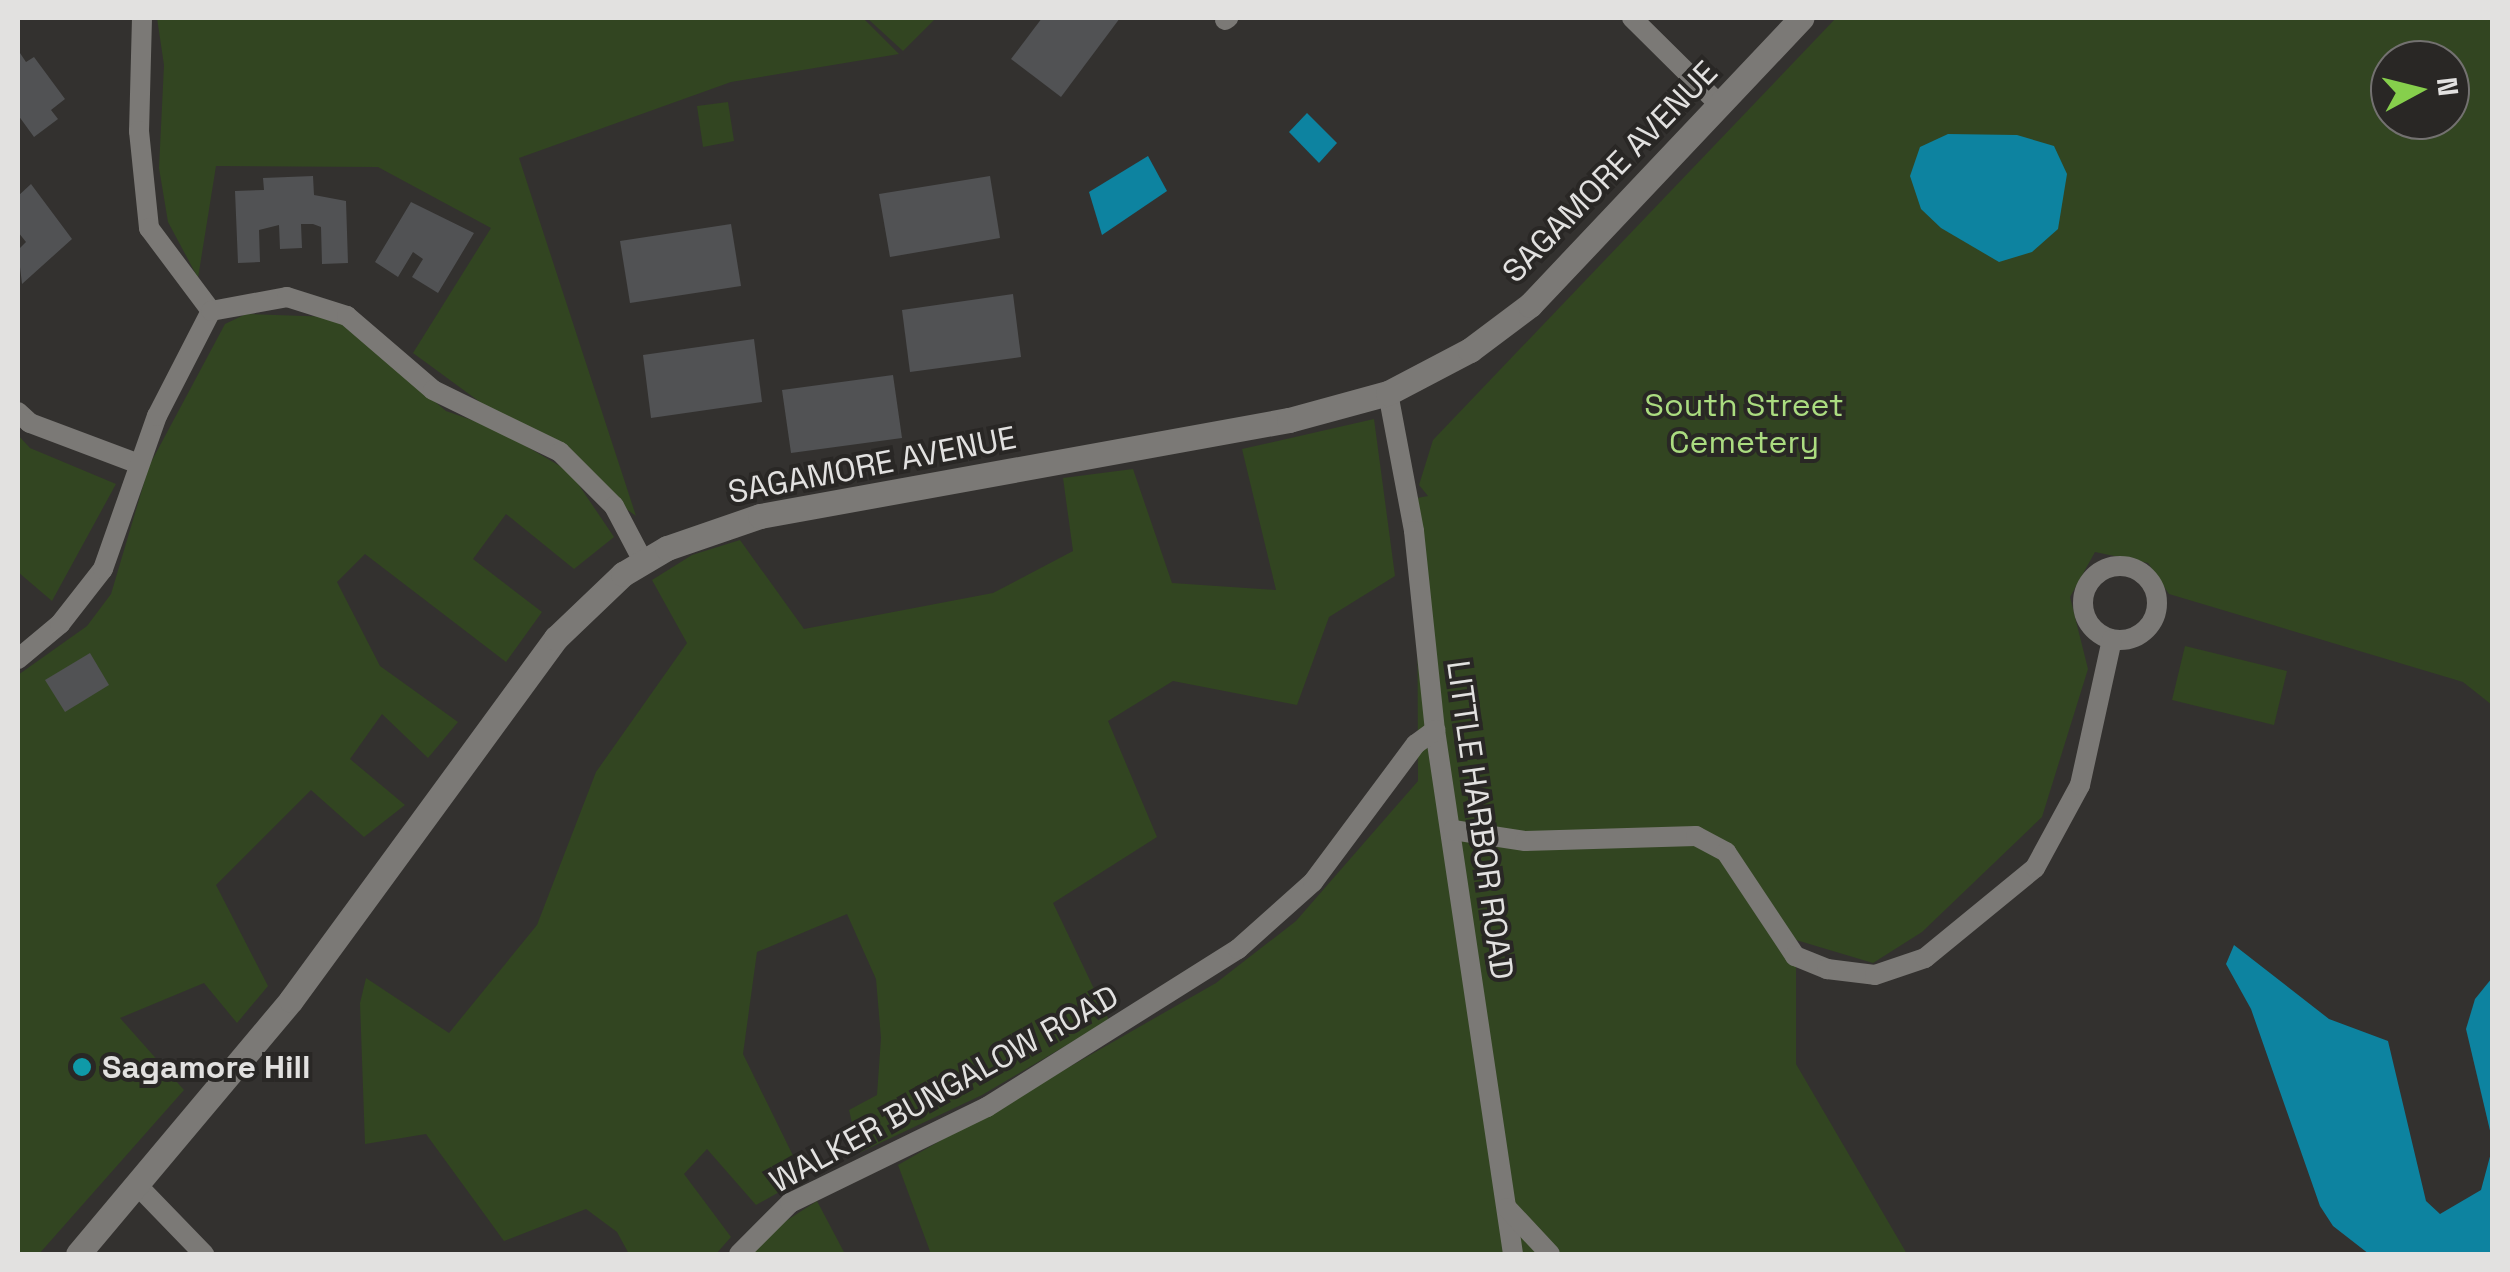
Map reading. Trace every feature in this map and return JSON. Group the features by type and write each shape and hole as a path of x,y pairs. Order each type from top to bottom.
{"main road":[{"name":"SAGAMORE AVENUE","path":"78,1254 291,1000 556,638 590,601 644,561 760,516 1289,420 1388,393 1470,350 1530,305 1801,18"}],"street":[{"path":"142,18 139,130 149,228 211,311"},
{"path":"1632,18 1719,104"},
{"path":"18,659 60,624 103,569 178,368 211,311 287,297 347,316 433,390 528,432 577,465 614,506 644,561"},
{"name":"LITTLE HARBOR ROAD","path":"1388,393 1414,531 1435,730 1453,830 1513,1254"},
{"path":"18,412 30,423 139,464"},
{"path":"1453,830 1556,842 1696,836 1726,852 1794,956 1827,969 1874,974 1925,958 2036,868 2080,785 2112,640"},
{"name":"WALKER BUNGALOW ROAD","path":"738,1254 790,1204 987,1108 1238,949 1313,882 1416,744 1435,730"},
{"path":"138,1186 204,1254"},
{"path":"1506,1206 1550,1254"}],"green space":[{"path":"157,18 863,18 899,54 731,82 519,158 636,516 413,353 491,228 378,167 216,166 198,278 168,222 159,168 164,65"},
{"path":"867,18 936,18 903,51"},
{"name":"South Street Cemetery","path":"1836,18 2492,18 2492,705 2463,682 2169,594 2148,563 2095,552 2070,597 2088,669 2042,817 1922,932 1873,963 1796,940 1796,1064 1907,1254 931,1254 898,1165 1216,983 1296,921 1418,781 1417,498 1428,496 1419,485 1433,440"},
{"path":"728,102 734,141 703,147 697,106"},
{"path":"246,314 333,317 446,411 497,429 570,472 614,537 574,569 506,514 473,559 542,612 506,662 365,554 337,582 380,666 458,722 428,758 382,714 350,759 405,805 364,837 311,790 216,885 268,986 237,1023 204,983 120,1018 184,1090 39,1254 18,1254 18,675 87,626 111,594 149,466 225,324"},
{"path":"1374,419 1395,576 1329,617 1297,705 1173,681 1108,721 1157,837 1053,903 1109,1020 982,1095 859,1153 849,1110 877,1095 881,1038 876,979 847,914 757,952 743,1054 804,1178 756,1205 707,1149 684,1174 731,1237 716,1254 629,1254 617,1232 586,1209 504,1241 426,1134 365,1144 360,1003 366,978 449,1033 537,925 596,772 687,643 652,580 692,555 740,540 804,629 993,593 1073,551 1063,478 1133,469 1172,583 1276,590 1242,449"},
{"path":"18,435 30,448 116,484 52,601 18,572"},
{"path":"2185,646 2287,671 2274,725 2172,700"},
{"path":"817,1201 845,1254 752,1254 778,1226"}],"water":[{"path":"1307,113 1337,143 1319,163 1289,132"},
{"path":"1948,134 2017,135 2054,146 2067,174 2058,229 2032,252 1999,262 1941,228 1921,209 1910,176 1920,147"},
{"path":"1148,156 1167,191 1102,235 1089,192"},
{"path":"2234,945 2329,1019 2388,1041 2426,1201 2440,1214 2481,1190 2492,1149 2492,1254 2369,1254 2333,1226 2320,1206 2251,1009 2226,964"},
{"path":"2492,978 2492,1139 2466,1029 2475,999"}],"building":[{"path":"1042,18 1120,18 1061,97 1011,59"},
{"path":"18,50 26,62 34,57 65,99 51,110 58,119 34,137 18,115"},
{"path":"313,176 314,195 346,201 348,263 322,264 321,227 301,224 302,248 280,249 279,225 259,230 260,262 238,263 235,191 264,190 263,178"},
{"path":"990,176 1000,238 890,257 879,194"},
{"path":"31,184 72,239 22,284 18,250 26,242 18,232 18,196"},
{"path":"411,202 474,233 438,293 412,277 423,259 413,252 398,277 375,262"},
{"path":"731,224 741,286 630,303 620,241"},
{"path":"1013,294 1021,357 910,372 902,310"},
{"path":"754,339 762,402 651,418 643,355"},
{"path":"893,375 902,438 791,453 782,390"},
{"path":"90,653 109,685 65,712 45,680"}],"place":[{"name":"Sagamore Hill","path":"82,1067"}]}
